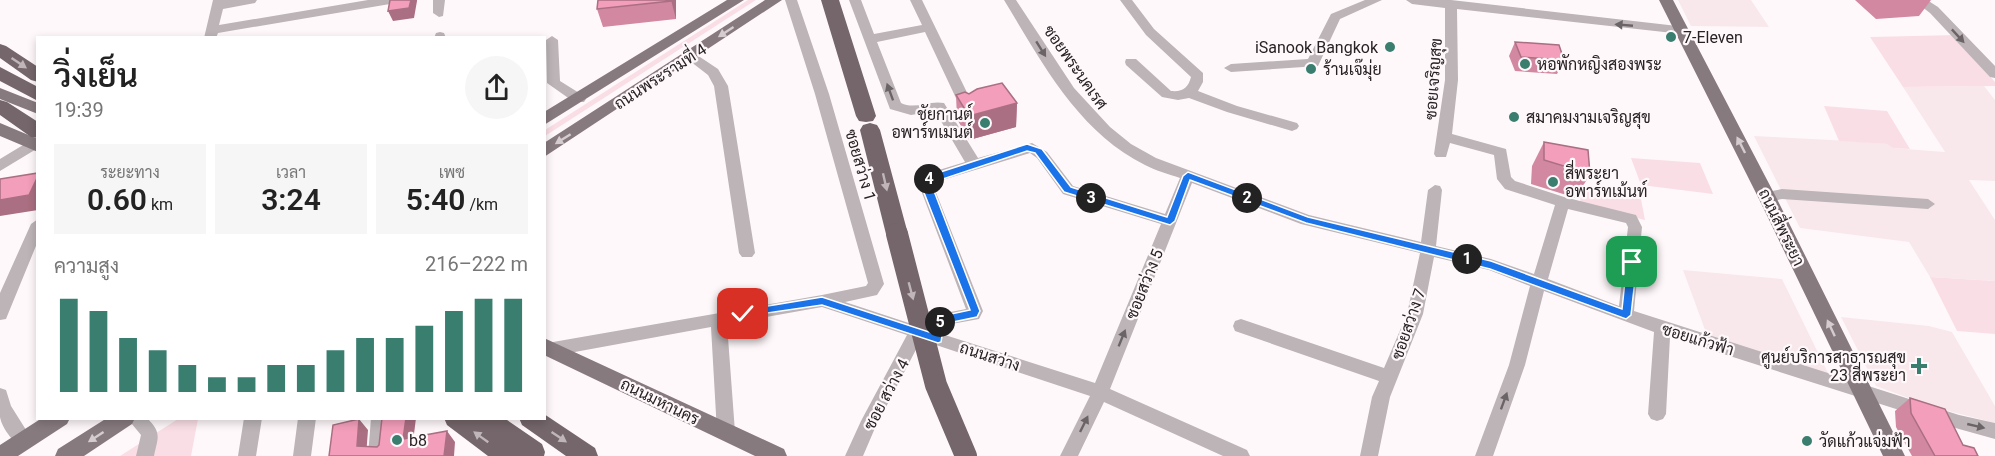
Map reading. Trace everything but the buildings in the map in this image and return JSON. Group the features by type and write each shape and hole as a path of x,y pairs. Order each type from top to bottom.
{"highway":[{"path":"830,0 868,123 936,385 966,456"},
{"path":"0,50 36,75"},
{"path":"0,73 36,94"},
{"path":"0,106 36,141"},
{"path":"459,420 507,456"},
{"path":"487,420 534,454"},
{"path":"526,420 534,454"},
{"path":"534,420 586,456"}],"main road":[{"name":"ถนนพระรามที่ 4","path":"546,119 737,0"},
{"name":"ถนนพระรามที่ 4","path":"546,150 775,0"},
{"name":"ถนนสี่พระยา","path":"1666,0 1767,197 1894,456"},
{"path":"0,93 36,108"},
{"path":"0,129 36,141"},
{"name":"ถนนมหานคร","path":"549,347 776,456"},
{"path":"0,456 57,420"},
{"path":"66,456 122,420"}],"street":[{"path":"251,0 218,3 211,34 390,0"},
{"name":"ซอยสว่าง 1","path":"791,0 822,94 876,284 872,291 822,301"},
{"path":"855,0 896,106 901,110 917,111 939,106 974,164"},
{"path":"916,0 969,111"},
{"name":"ซอยพระนคเรศ","path":"1010,0 1081,108 1102,130 1134,153 1188,176"},
{"path":"1126,0 1150,32 1198,76 1189,93 1179,97 1167,94 1131,62"},
{"path":"1231,68 1314,63 1335,17 1376,0"},
{"path":"1412,0 1682,30"},
{"path":"1919,0 1934,10 1995,74"},
{"name":"ซอยเจริญสุข","path":"1441,154 1446,137 1453,54 1451,4"},
{"path":"871,39 929,27"},
{"path":"552,40 554,83 579,99"},
{"path":"691,55 719,78 747,253"},
{"path":"1189,93 1232,109 1292,126"},
{"path":"1446,137 1501,152 1505,183 1563,202 1631,219 1635,227 1626,315"},
{"path":"0,166 36,141"},
{"path":"938,339 938,325 941,320 973,314 975,311 926,185 931,178 1032,148 1042,155 1068,189 1170,221"},
{"name":"ซอยสว่าง 5","path":"1069,456 1100,392 1188,176"},
{"name":"ซอยแก้วฟ้า","path":"1188,176 1306,220 1491,265 1662,328 1959,422 1995,431"},
{"name":"ซอยสว่าง 7","path":"1369,456 1381,397 1415,314 1425,271 1435,190"},
{"path":"1767,197 1782,194 1928,204"},
{"path":"1484,456 1517,365 1563,202"},
{"path":"0,314 16,271 36,228"},
{"name":"ถนนสว่าง","path":"549,347 822,301 1100,392 1241,456"},
{"path":"718,318 726,432"},
{"path":"1241,326 1389,377"},
{"path":"1657,414 1662,328"},
{"name":"ซอย สว่าง 4","path":"855,456 867,426 917,332"},
{"path":"0,395 3,408 24,441"},
{"path":"137,420 150,433 145,456"},
{"path":"248,456 253,420"},
{"path":"302,456 307,420"},
{"path":"377,456 380,420"}],"shaded area":[{"path":"748,0 756,0 546,135 546,129"},
{"path":"1678,0 1751,0 1769,27 1691,26"},
{"path":"1956,35 1995,82 1995,86 1903,87 1870,37"},
{"path":"1984,86 1995,100 1995,181 1969,180 1995,220 1995,281 1930,277 1909,242 1800,228 1754,136 1888,144 1893,148 1945,152 1903,87"},
{"path":"1824,106 1887,111 1910,149 1893,148 1887,144 1839,141"},
{"path":"1631,158 1700,163 1713,194 1641,185"},
{"path":"1581,189 1641,199 1645,220 1580,204"},
{"path":"1683,270 1782,279 1829,375 1708,338"},
{"path":"1930,277 1995,281 1995,334 1957,331"},
{"name":"ศูนย์บริการสาธารณสุข 23 สี่พระยา","path":"1841,317 1929,326 1952,332 1995,406 1995,423 1933,407 1876,386"},
{"path":"176,420 198,420 191,456 120,456"}],"place":[{"name":"7-Eleven","path":"1671,37"},
{"name":"iSanook Bangkok","path":"1390,47"},
{"name":"หอพักหญิงสองพระ","path":"1525,64"},
{"name":"ร้านเจ๊มุ่ย","path":"1311,69"},
{"name":"สมาคมงามเจริญสุข","path":"1514,117"},
{"name":"ชัยกานต์ อพาร์ทเมนต์","path":"985,123"},
{"name":"สี่พระยา อพาร์ทเม้นท์","path":"1553,182"},
{"name":"ศูนย์บริการสาธารณสุข 23 สี่พระยา","path":"1919,366"},
{"name":"b8","path":"397,440"},
{"name":"วัดแก้วแจ่มฟ้า","path":"1807,441"}],"route":[{"path":"743,314 822,301 938,339 938,325 941,320 973,314 975,311 926,185 927,182 931,178 1027,147 1039,151 1068,189 1170,221 1188,176 1306,220 1491,265 1626,315 1632,262"}]}
